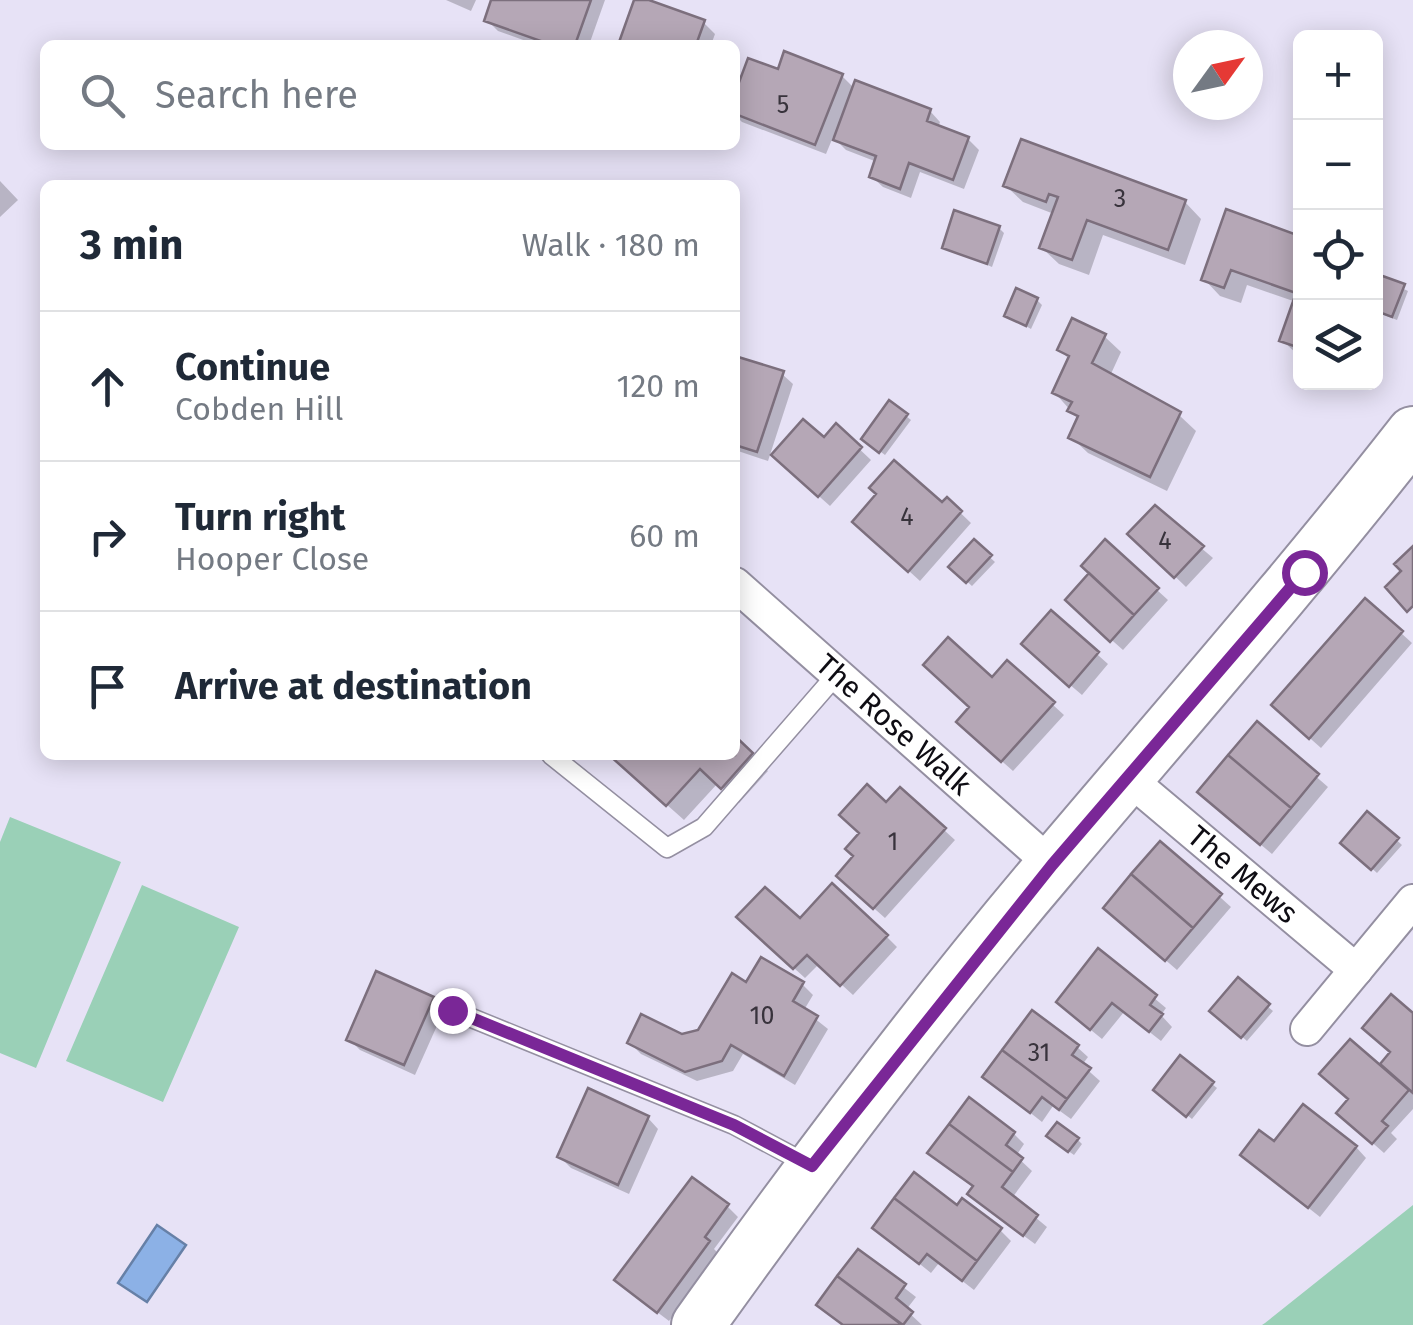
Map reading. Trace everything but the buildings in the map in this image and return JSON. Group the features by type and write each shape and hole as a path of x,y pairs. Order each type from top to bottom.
{"main road":[{"path":"698,1325 812,1166 1052,865 1304,572 1413,433"}],"street":[{"name":"The Rose Walk","path":"740,588 1052,865"},
{"name":"The Mews","path":"1128,778 1356,970"},
{"path":"1307,1029 1413,901"}],"lane":[{"path":"557,760 667,848 704,827 836,674"},
{"path":"452,1010 734,1125 812,1166"}],"green space":[{"path":"10,817 121,862 36,1068 0,1053 0,842"},
{"path":"142,885 239,927 163,1102 66,1061"},
{"path":"1413,1205 1413,1325 1262,1325 1265,1323"}],"water":[{"path":"157,1225 186,1245 147,1302 118,1283"}],"route":[{"path":"452,1010 734,1125 812,1166 1052,865 1304,572"}]}
